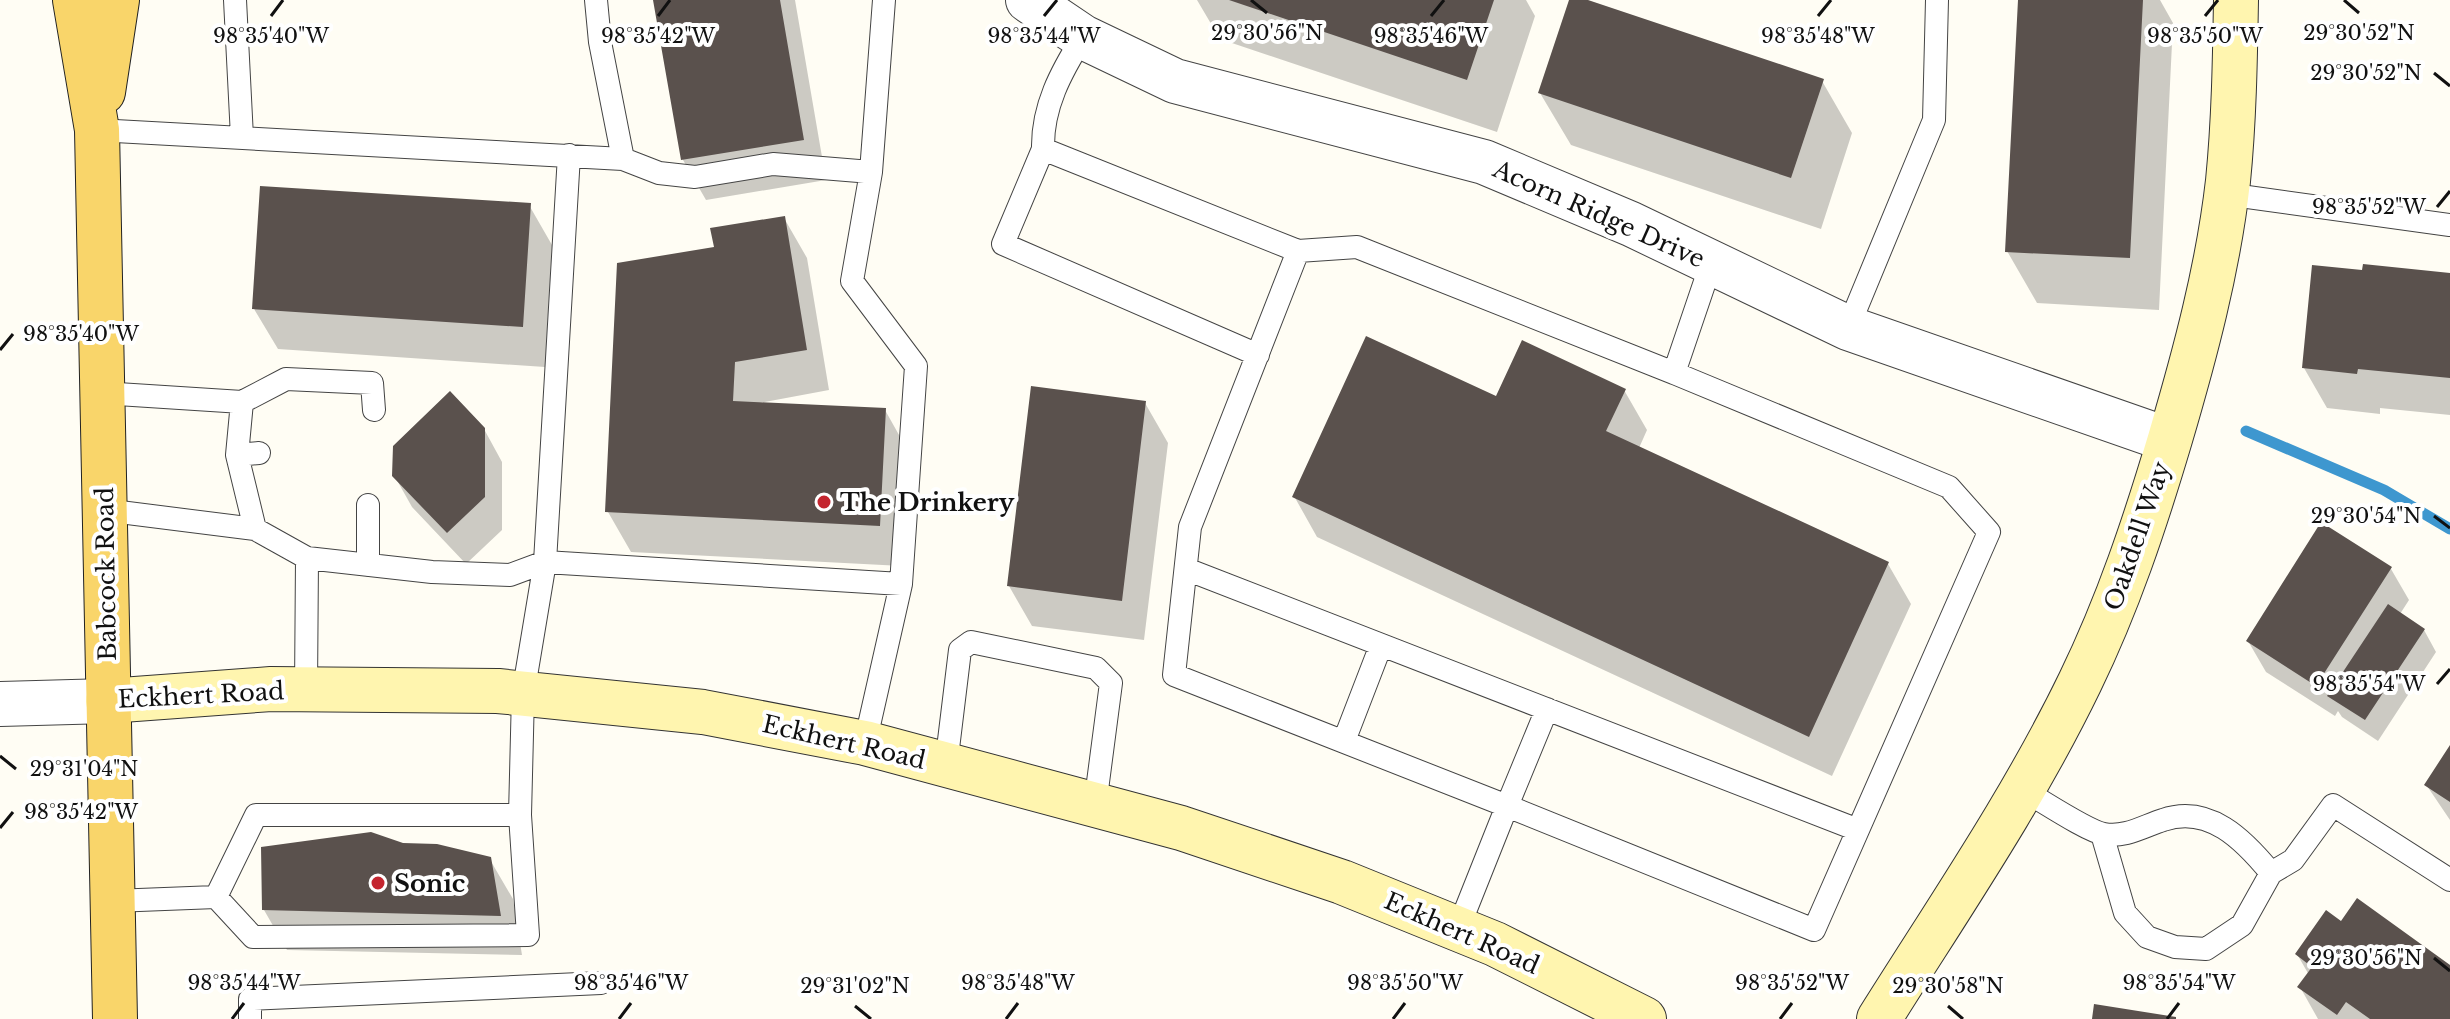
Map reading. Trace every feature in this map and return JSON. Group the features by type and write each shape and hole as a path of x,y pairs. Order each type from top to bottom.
{"main road":[{"name":"Babcock Road","path":"75,0 97,130 115,1019"},
{"name":"Babcock Road","path":"97,130 117,0"},
{"name":"Oakdell Way","path":"1879,1019 2023,790 2080,683 2117,600 2148,517 2194,359 2214,270 2226,194 2235,79 2236,0"},
{"name":"Eckhert Road","path":"108,701 306,690 523,694 703,712 865,743 1181,828 1342,882 1495,944 1644,1019"}],"street":[{"name":"Acorn Ridge Drive","path":"1028,0 1083,37 1175,81 1484,162 1631,224 1848,328 2169,440"},
{"name":"Eckhert Road","path":"0,704 108,701"}],"lane":[{"path":"235,0 242,137"},
{"path":"596,0 600,42 623,159"},
{"path":"865,743 901,584 916,366 852,281 871,172 884,0"},
{"path":"1848,328 1934,120 1937,0"},
{"path":"1083,37 1067,62 1048,104 1042,121 1043,149 1003,244 1258,355"},
{"path":"97,130 623,159 659,173 695,177 773,164 871,172"},
{"path":"1043,149 1298,251 1357,247 1949,487 1989,532 1814,930 1174,675 1190,527 1298,251"},
{"path":"113,901 216,897 253,937 528,935 520,815 523,694 545,562 569,155"},
{"path":"2226,194 2450,225"},
{"path":"1674,373 1711,264"},
{"path":"102,393 242,402 286,379 372,383 374,410"},
{"path":"242,402 255,529"},
{"path":"368,505 368,565"},
{"path":"104,510 255,529 307,558 368,565 510,575 545,562 901,584"},
{"path":"306,690 307,558"},
{"path":"1186,569 1858,830"},
{"path":"946,765 960,650 971,642 1096,668 1111,683 1095,805"},
{"path":"1344,741 1381,645"},
{"path":"1458,929 1547,709"},
{"path":"2023,790 2102,834 2128,833 2167,818 2198,816 2226,829 2248,845 2271,873"},
{"path":"2102,834 2125,913 2147,937 2175,947 2206,949 2242,925 2271,873 2293,860 2333,805 2450,880"},
{"path":"216,897 256,815 520,815"},
{"path":"250,1019 250,999 601,983"}],"building":[{"path":"653,0 780,0 804,140 681,160"},
{"path":"1229,0 1494,0 1467,80"},
{"path":"1569,0 1588,0 1824,79 1791,178 1538,93"},
{"path":"2018,0 2143,0 2130,258 2005,252"},
{"path":"260,186 531,203 523,327 252,309"},
{"path":"785,216 807,350 735,362 733,401 886,408 880,526 605,512 617,263 714,247 710,228"},
{"path":"2363,264 2450,273 2450,378 2358,369 2357,374 2302,368 2312,265 2362,270"},
{"path":"1366,336 1496,396 1522,340 1626,389 1606,431 1889,562 1809,737 1292,497"},
{"path":"1031,386 1146,401 1122,601 1007,586"},
{"path":"450,391 485,428 485,497 447,533 392,476 393,446"},
{"path":"2321,522 2392,567 2316,686 2246,641"},
{"path":"2388,604 2425,629 2365,720 2327,696"},
{"path":"2450,745 2450,802 2424,785"},
{"name":"Sonic","path":"371,832 403,843 437,844 491,857 501,916 262,910 261,847"},
{"path":"2357,898 2450,965 2450,1019 2370,1019 2346,1002 2337,1015 2297,987 2312,967 2295,954 2326,910 2341,921"},
{"path":"2094,1004 2176,1017 2176,1019 2092,1019"}],"waterway":[{"path":"2246,431 2384,490 2450,529"}],"place":[{"name":"The Drinkery","path":"824,502"},
{"name":"Sonic","path":"378,883"}]}
